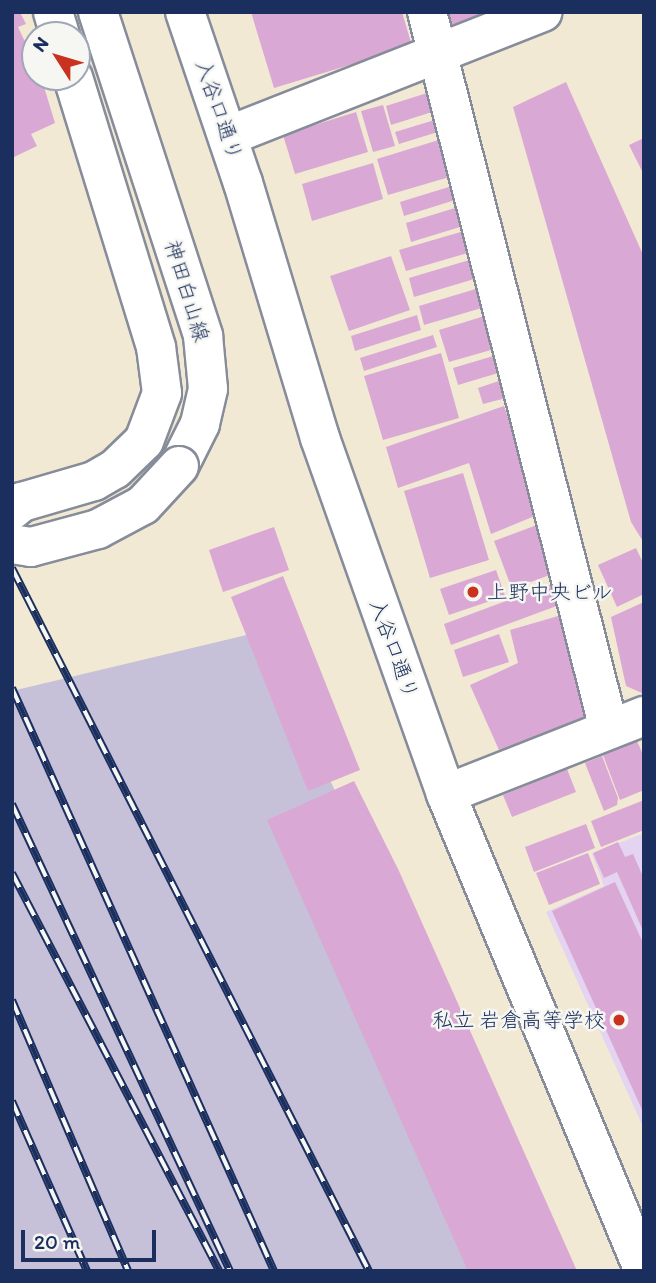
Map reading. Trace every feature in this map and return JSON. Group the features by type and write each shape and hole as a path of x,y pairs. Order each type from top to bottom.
{"street":[{"name":"神田白山線","path":"12,544 31,547 98,529 143,505 188,452 200,424 208,389 203,336 99,12"},
{"name":"入谷口通り","path":"185,12 228,136 320,439 446,794 643,1271"},
{"path":"427,12 609,729"},
{"path":"228,136 437,51 542,12"},
{"path":"12,510 22,502 94,481 115,469 144,442 162,393 153,335 77,91"},
{"path":"446,794 644,716"}],"shaded area":[{"path":"259,632 565,1271 12,1271 12,691"},
{"name":"私立 岩倉高等学校","path":"644,833 644,1129 546,912 604,886 592,854"}],"building":[{"path":"12,12 20,12 24,21 21,21 21,26 18,27 21,33 21,91 45,91 55,123 31,134 37,146 12,158"},
{"path":"251,12 402,12 412,46 274,88"},
{"path":"447,12 504,12 453,34"},
{"path":"566,82 644,257 644,543 631,522 513,107"},
{"path":"427,93 432,112 391,125 386,106"},
{"path":"383,105 395,146 373,152 361,111"},
{"path":"356,112 368,152 295,174 283,135"},
{"path":"438,119 441,131 399,144 395,132"},
{"path":"644,138 644,175 629,145"},
{"path":"442,139 453,176 388,195 377,159"},
{"path":"373,163 383,199 312,221 302,184"},
{"path":"452,186 455,200 404,216 400,202"},
{"path":"455,208 460,227 411,242 406,223"},
{"path":"464,231 471,252 406,271 399,250"},
{"path":"391,256 410,310 349,331 330,276"},
{"path":"476,258 481,277 414,297 409,278"},
{"path":"479,288 485,307 424,325 419,306"},
{"path":"417,315 421,330 355,351 351,336"},
{"path":"488,315 498,348 449,362 439,330"},
{"path":"433,335 437,347 364,371 360,358"},
{"path":"441,353 459,418 383,440 364,376"},
{"path":"500,354 505,371 458,385 453,368"},
{"path":"505,379 510,397 483,404 478,388"},
{"path":"504,406 542,513 491,534 469,463 398,488 386,447"},
{"path":"463,473 489,560 430,578 404,491"},
{"path":"537,525 555,573 512,589 494,541"},
{"path":"274,527 289,570 223,592 209,550"},
{"path":"636,548 644,565 644,594 617,607 598,565"},
{"name":"上野中央ビル","path":"496,570 505,596 449,615 440,589"},
{"path":"283,576 360,770 308,791 231,597"},
{"path":"555,583 562,604 451,645 444,624"},
{"path":"644,602 642,693 626,686 611,617"},
{"path":"565,614 591,716 499,750 470,685 518,663 510,630"},
{"path":"499,634 509,662 463,677 454,650"},
{"path":"637,741 644,757 644,790 620,800 603,755"},
{"path":"602,756 618,798 617,805 604,811 585,763"},
{"path":"567,769 576,792 512,817 503,795"},
{"path":"354,781 399,871 577,1271 468,1271 267,820"},
{"path":"644,800 644,830 601,847 591,821"},
{"path":"586,824 595,848 534,872 525,847"},
{"path":"618,842 625,857 633,854 644,879 644,933 617,872 604,878 593,853"},
{"path":"588,853 600,884 549,905 536,873"},
{"name":"私立 岩倉高等学校","path":"615,882 644,945 644,1114 552,911"}],"railway":[{"path":"12,568 369,1271"},
{"path":"12,688 274,1271"},
{"path":"12,804 230,1271"},
{"path":"12,873 219,1271"},
{"path":"12,1000 128,1271"},
{"path":"12,1101 87,1271"}],"place":[{"name":"上野中央ビル","path":"473,592"},
{"name":"私立 岩倉高等学校","path":"619,1020"}]}
